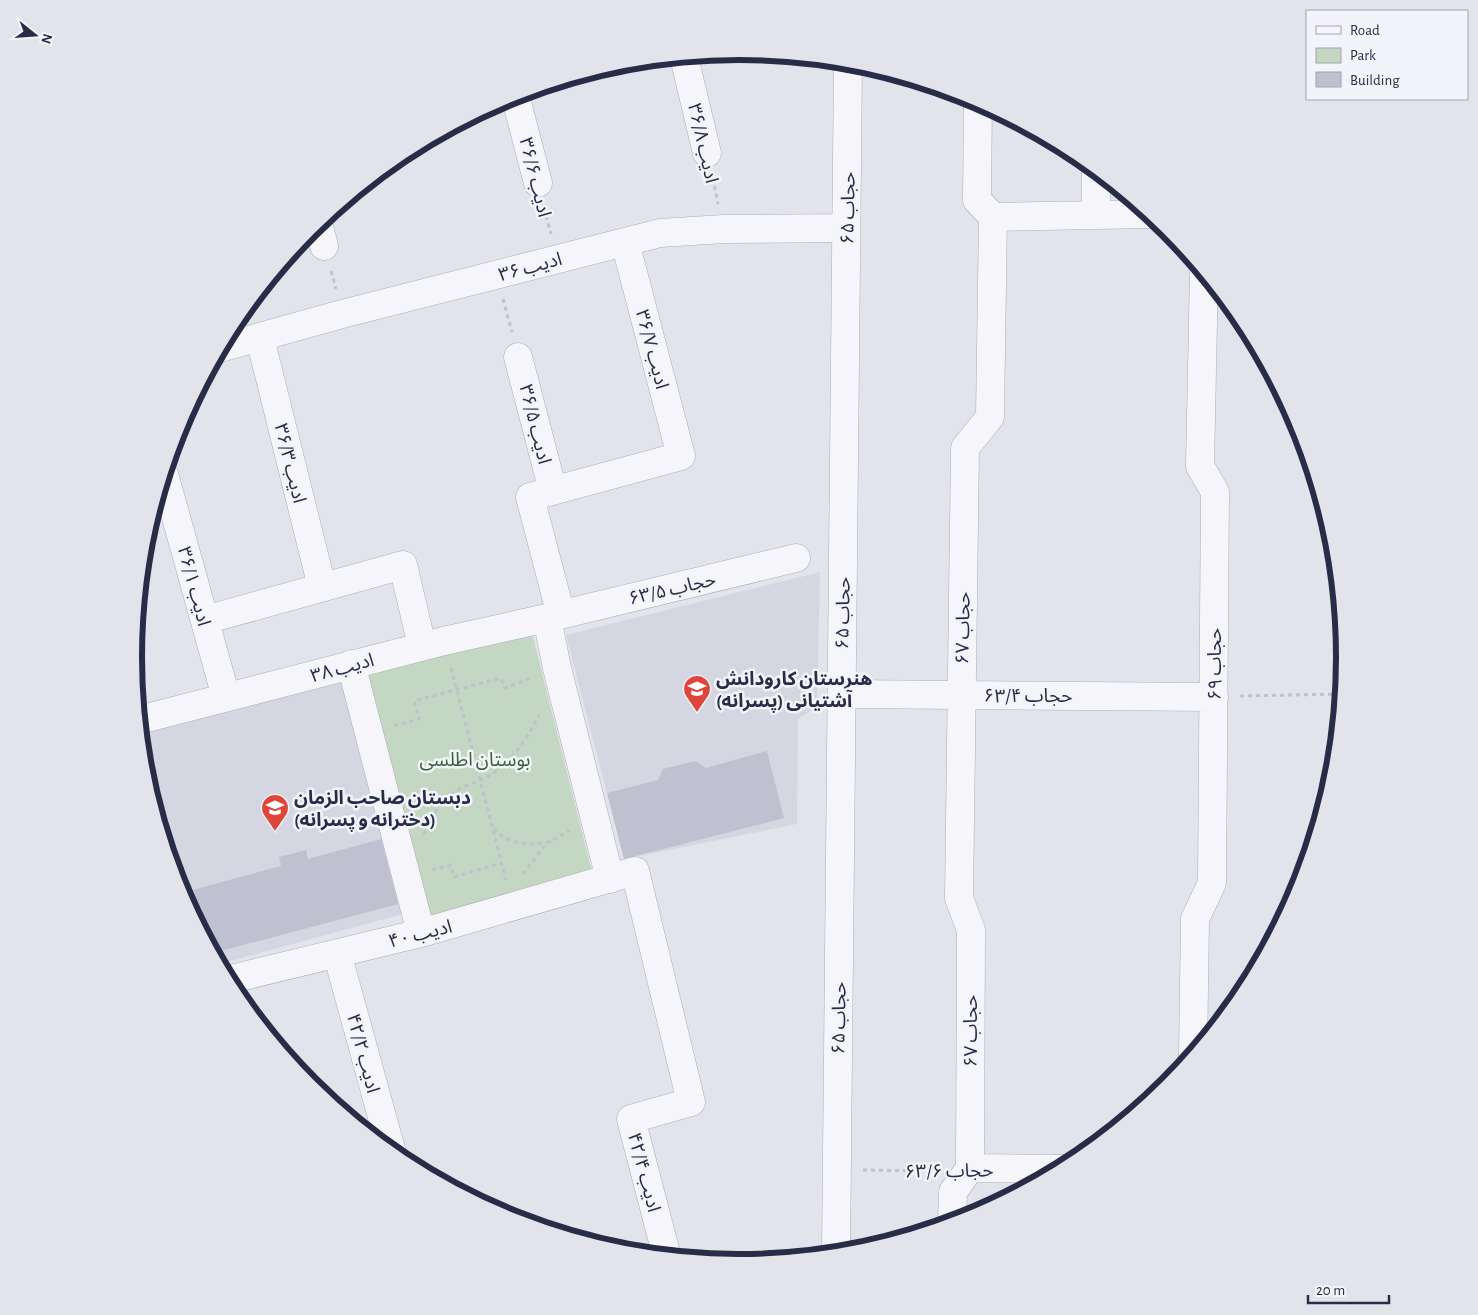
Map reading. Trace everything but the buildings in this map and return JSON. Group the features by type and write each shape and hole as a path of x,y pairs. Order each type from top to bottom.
{"street":[{"name":"ادیب ۳۶/۸","path":"685,63 707,153"},
{"name":"حجاب ۶۵","path":"836,1247 848,70"},
{"name":"ادیب ۳۶/۶","path":"517,103 538,183"},
{"path":"978,110 977,200 993,218 1139,214"},
{"path":"1096,178 1096,215"},
{"name":"حجاب ۶۷","path":"970,1168 971,930 959,898 965,448 990,417 993,218"},
{"name":"ادیب ۳۶","path":"230,345 342,314 660,233 724,229 846,228"},
{"name":"ادیب ۳۶/۷","path":"553,491 680,456 625,242"},
{"name":"حجاب ۶۹","path":"1193,1045 1195,919 1212,883 1215,492 1200,466 1204,283"},
{"name":"ادیب ۳۶/۳","path":"260,338 322,587"},
{"name":"ادیب ۳۶/۵","path":"518,357 553,491"},
{"name":"ادیب ۳۶/۱","path":"167,485 226,697"},
{"path":"553,491 530,497 554,617 557,668 610,879"},
{"name":"حجاب ۶۳/۵","path":"554,617 796,558"},
{"path":"205,620 403,565 433,644"},
{"name":"ادیب ۳۸","path":"145,718 351,664 554,617"},
{"path":"351,664 421,933"},
{"name":"حجاب ۶۳/۴","path":"842,694 1214,697"},
{"name":"ادیب ۴۰","path":"235,978 421,933 635,871 692,1102"},
{"name":"ادیب ۴۲/۲","path":"337,953 389,1142"},
{"name":"ادیب ۴۲/۴","path":"665,1250 631,1119 692,1102"},
{"path":"952,1216 953,1192 970,1168"},
{"name":"حجاب ۶۳/۶","path":"970,1168 1048,1169"}],"path":[{"name":"ادیب ۳۶/۸","path":"707,153 724,229"},
{"name":"ادیب ۳۶/۶","path":"538,183 557,259"},
{"path":"321,234 342,314"},
{"path":"497,275 518,357"},
{"path":"433,644 456,690 512,908"},
{"path":"368,733 419,719 414,701 501,678 505,688 557,668"},
{"path":"1214,697 1335,694"},
{"path":"422,838 425,830 442,805 457,790 497,770 514,754 530,733 541,712"},
{"path":"492,827 497,833 513,841 526,844 541,843 552,840 594,814"},
{"path":"410,892 411,875 451,865 454,877 501,863"},
{"name":"حجاب ۶۳/۶","path":"837,1170 947,1171 970,1168"}],"shaded area":[{"name":"هنرستان کارودانش آشتیانی (پسرانه)","path":"820,572 817,707 798,719 797,824 624,859 566,635"},
{"name":"دبستان صاحب الزمان (دخترانه و پسرانه)","path":"349,678 410,912 226,962 203,922 173,850 153,774 147,732"}],"green space":[{"name":"بوستان اطلسی","path":"532,633 592,872 426,918 364,676"}],"place":[{"name":"هنرستان کارودانش آشتیانی (پسرانه)","path":"697,713"},
{"name":"دبستان صاحب الزمان (دخترانه و پسرانه)","path":"275,832"}]}
